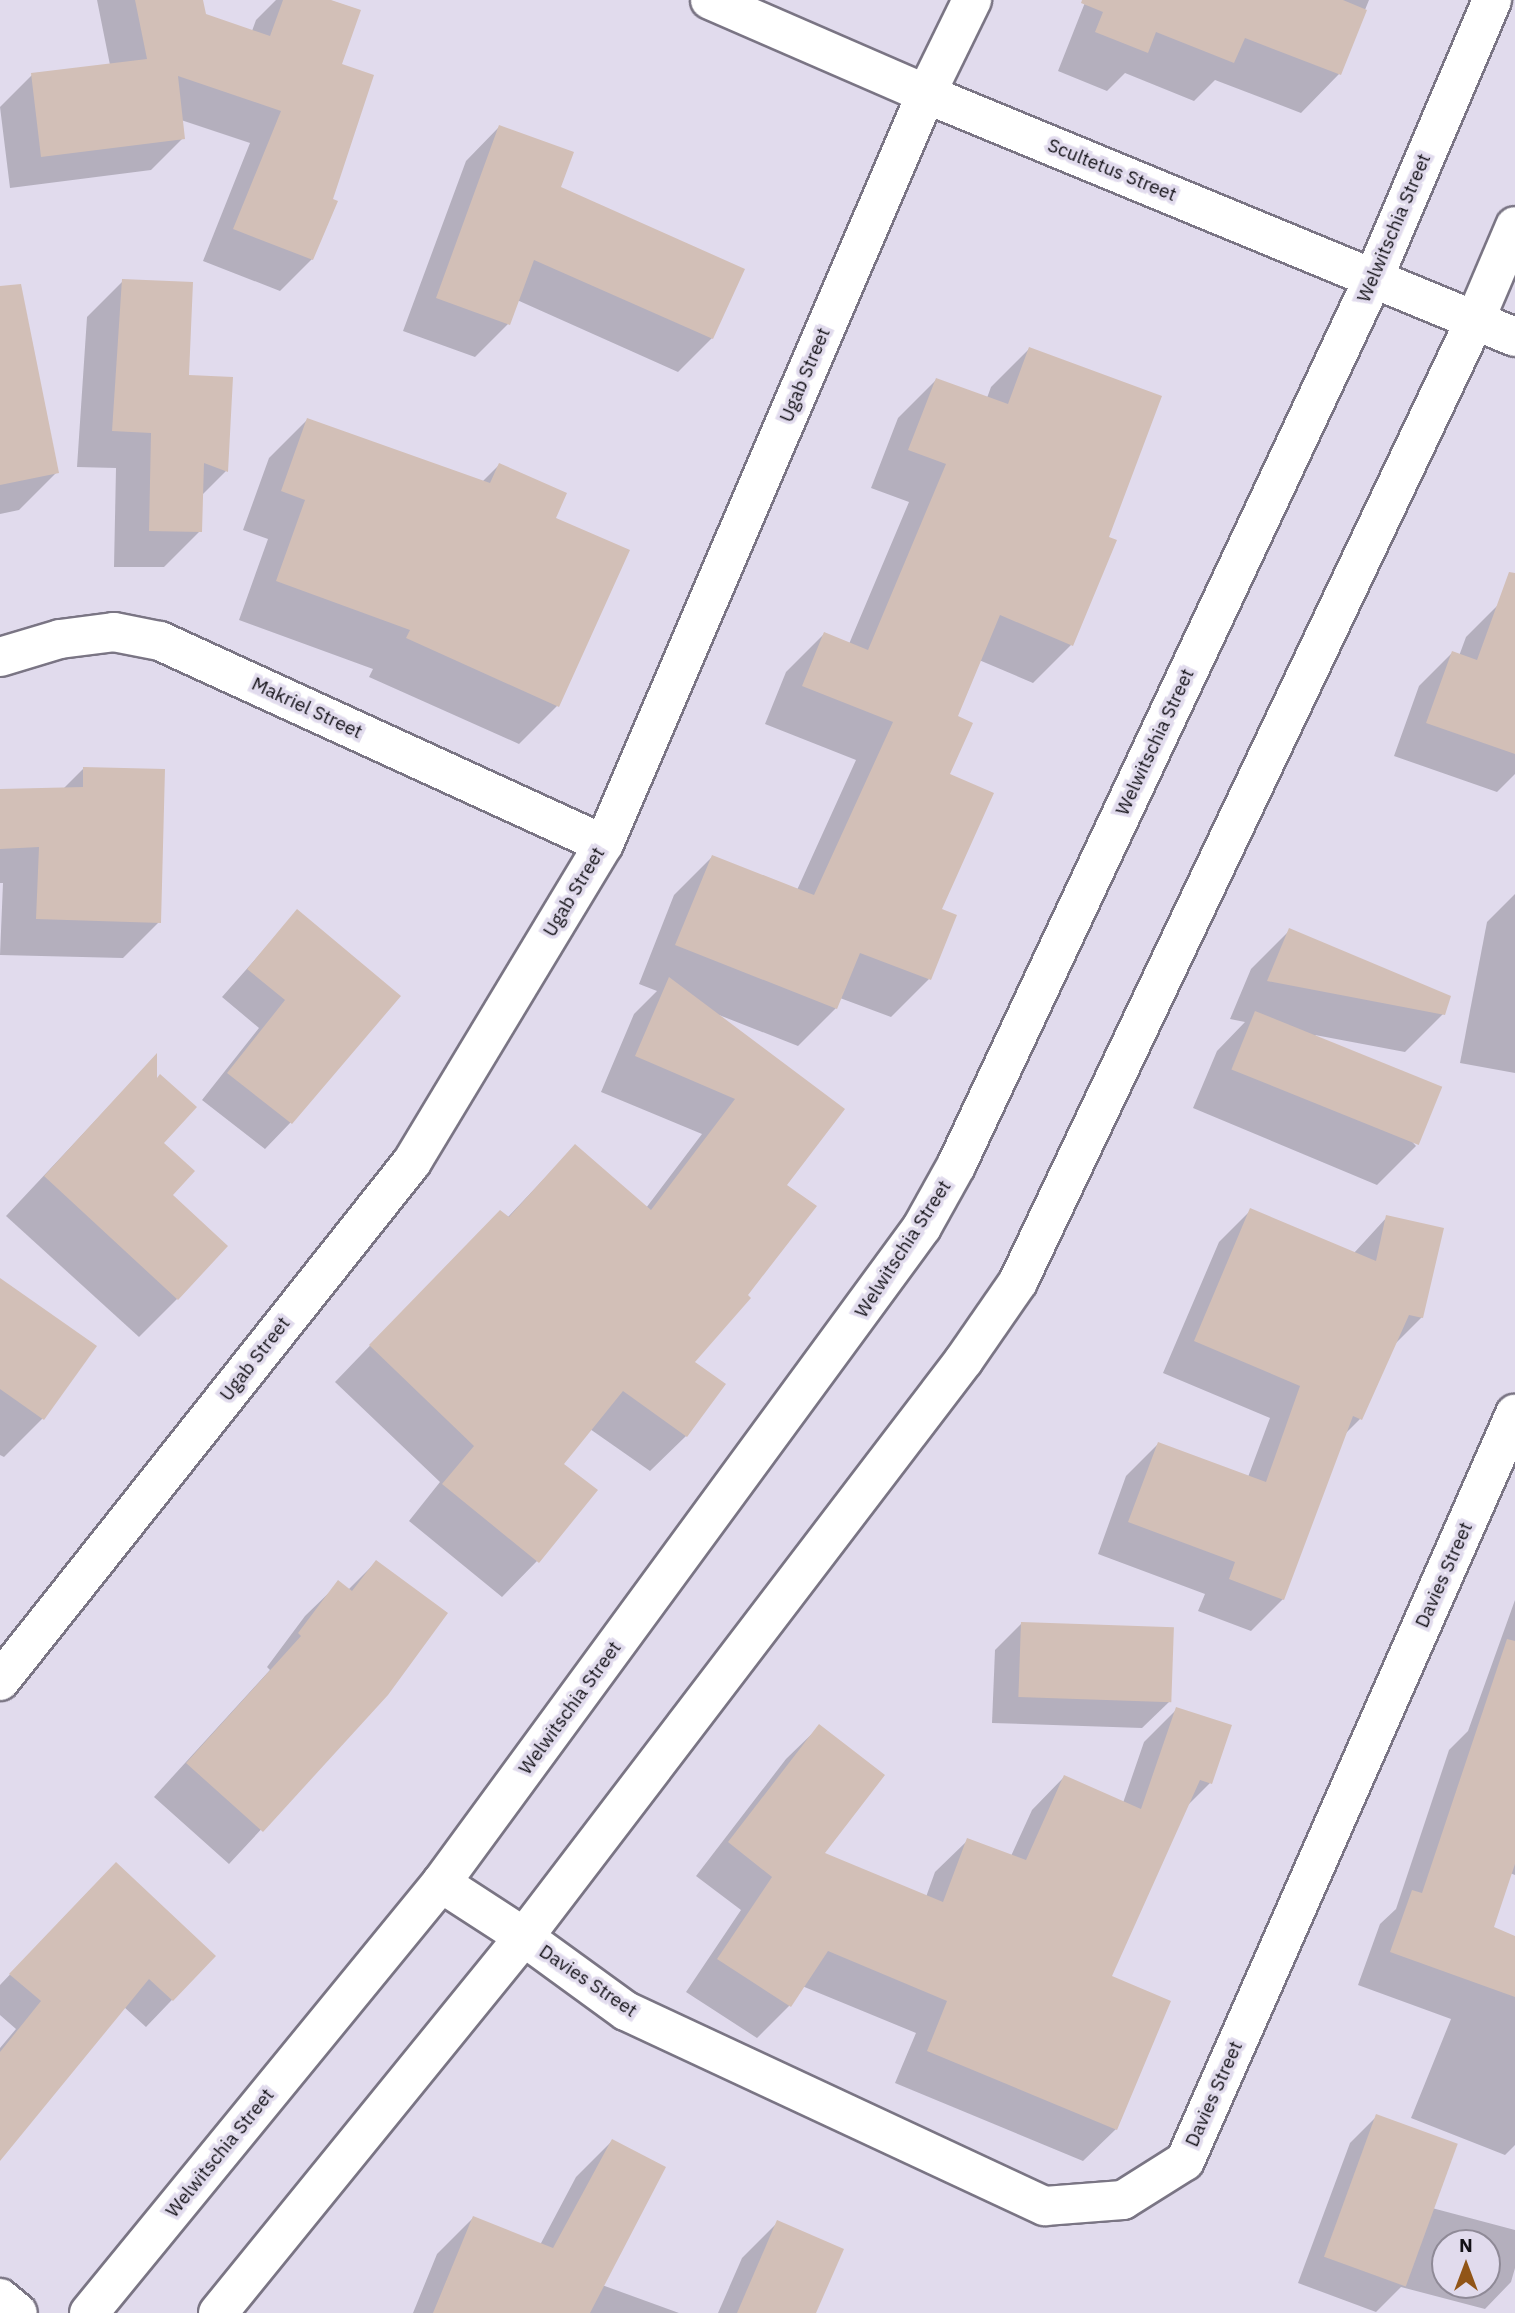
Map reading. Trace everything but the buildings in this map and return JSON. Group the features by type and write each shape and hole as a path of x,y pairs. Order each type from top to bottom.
{"street":[{"name":"Scultetus Street","path":"710,0 926,94 1515,337"},
{"name":"Ugab Street","path":"0,1681 412,1162 604,844 926,94 972,0"},
{"name":"Welwitschia Street","path":"89,2313 441,1883 922,1227 956,1166 1374,277 1492,0"},
{"path":"218,2313 524,1937 964,1360 1018,1282 1475,320 1515,226"},
{"name":"Makriel Street","path":"0,657 60,639 114,632 160,641 604,844"},
{"name":"Davies Street","path":"441,1883 524,1937 626,2011 1045,2206 1123,2200 1185,2161 1515,1414"},
{"path":"0,2298 18,2313"}]}
